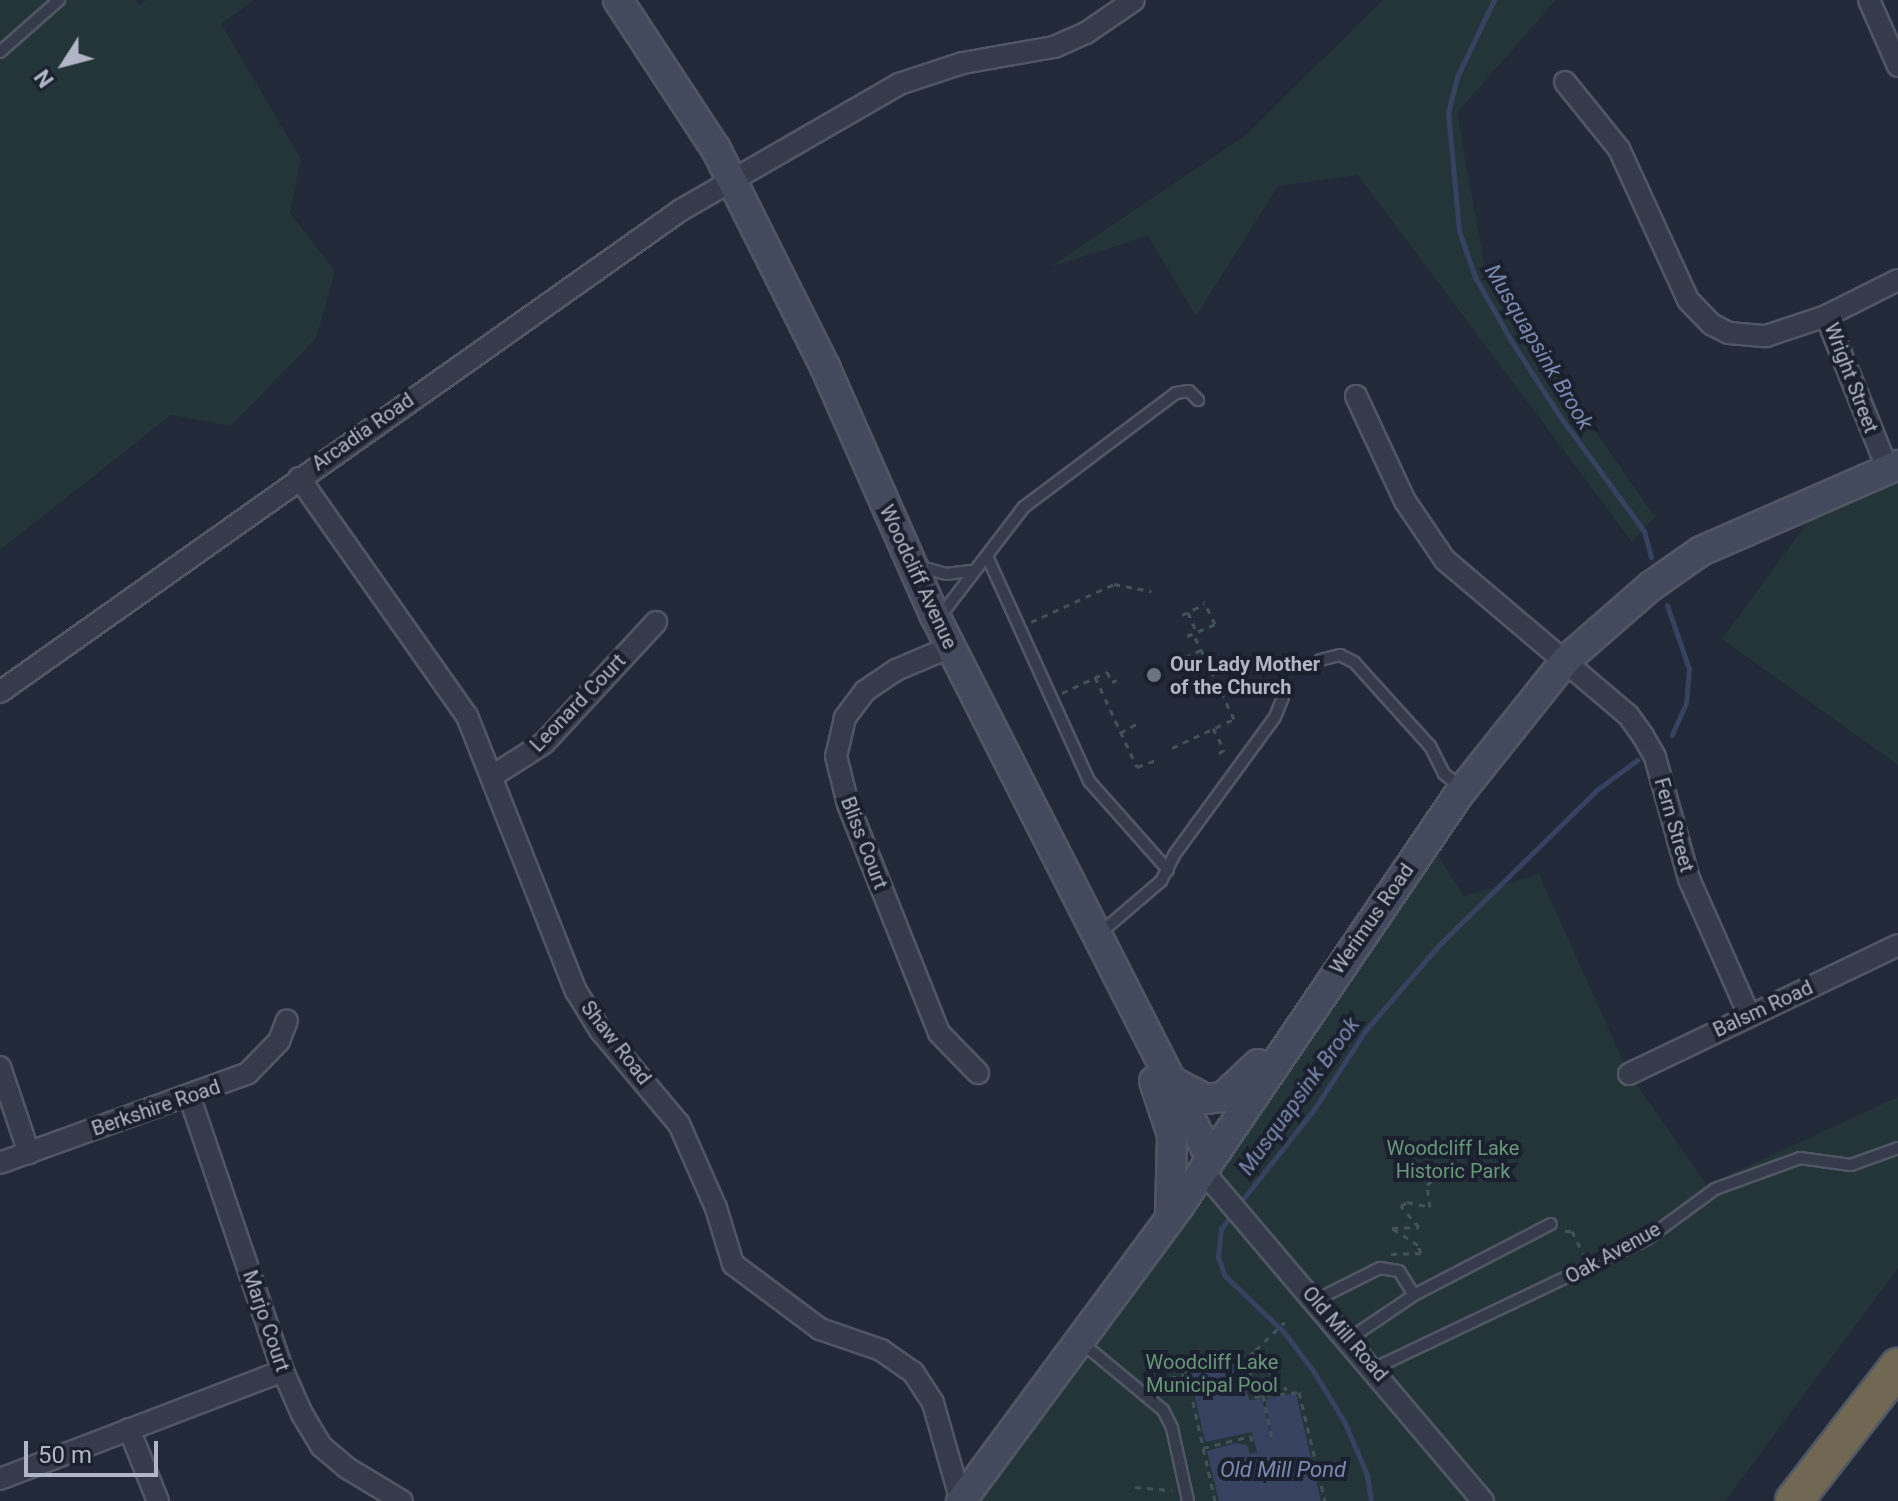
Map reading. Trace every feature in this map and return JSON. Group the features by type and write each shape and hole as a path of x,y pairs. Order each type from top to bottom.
{"highway":[{"path":"1794,1501 1898,1367"}],"main road":[{"name":"Woodcliff Avenue","path":"618,0 732,180 825,367 908,561 944,636 1172,1081 1207,1165"},
{"name":"Werimus Road","path":"961,1501 1170,1218 1301,1022 1464,788 1565,661 1614,615 1701,551 1893,467"},
{"path":"1172,1081 1206,1099 1223,1097 1301,1022"},
{"path":"1152,1044 1155,1083 1172,1135 1170,1218"}],"street":[{"name":"Arcadia Road","path":"0,692 299,478 732,180 899,84 963,63 1054,47 1086,33 1134,0"},
{"path":"1869,0 1898,66"},
{"path":"1565,82 1619,149 1698,314 1729,333 1747,337 1766,336 1826,316"},
{"name":"Wright Street","path":"1893,467 1826,316 1898,280"},
{"name":"Fern Street","path":"1356,396 1405,501 1445,560 1628,715 1655,757 1689,879 1749,1015"},
{"name":"Shaw Road","path":"299,478 441,674 494,775 576,991 600,1030 679,1124 716,1208 733,1264 820,1329 881,1350 913,1372 933,1403 961,1501"},
{"name":"Leonard Court","path":"494,775 544,743 656,622"},
{"name":"Bliss Court","path":"944,636 865,691 845,718 836,756 848,804 939,1033 978,1073"},
{"name":"Balsm Road","path":"1629,1074 1898,945"},
{"name":"Berkshire Road","path":"0,1163 190,1098 248,1073 279,1041 287,1020"},
{"path":"0,1067 29,1153"},
{"name":"Marjo Court","path":"190,1098 283,1371 321,1446 347,1468 402,1501"},
{"name":"Old Mill Road","path":"1207,1165 1228,1199 1375,1368 1483,1501"},
{"path":"0,1479 283,1371"},
{"path":"129,1429 158,1501"}],"lane":[{"path":"0,52 59,0"},
{"path":"944,636 971,571 987,556 1024,507 1166,401 1187,391 1198,400"},
{"path":"987,556 1017,629 1089,781 1168,870"},
{"path":"908,561 939,574 971,571"},
{"path":"1320,660 1340,655 1354,662 1430,746 1444,774 1464,788"},
{"path":"1097,935 1168,870 1275,717 1283,697"},
{"name":"Oak Avenue","path":"1375,1368 1647,1239 1715,1189 1760,1170 1800,1158 1851,1165 1898,1148"},
{"path":"1349,1339 1414,1295 1551,1224"},
{"path":"1316,1300 1380,1268 1399,1271 1414,1295"},
{"path":"1079,1341 1153,1398 1172,1428 1188,1501"}],"path":[{"path":"1017,629 1114,584 1151,591"},
{"path":"1182,615 1204,602 1215,624 1187,636"},
{"path":"1172,748 1234,719 1201,650 1188,612"},
{"path":"1174,663 1201,650"},
{"path":"1062,693 1107,672 1112,682 1117,680"},
{"path":"1209,690 1246,674"},
{"path":"1095,677 1137,767 1156,760"},
{"path":"1120,733 1138,723"},
{"path":"1213,728 1224,750 1216,755"},
{"path":"1388,1261 1393,1253 1414,1257 1421,1253 1418,1245 1392,1228 1419,1227 1401,1205 1430,1207 1427,1185 1442,1172"},
{"path":"1551,1224 1572,1231 1590,1268"},
{"path":"1153,1398 1170,1378 1247,1358 1285,1322"},
{"path":"1251,1352 1287,1390"},
{"path":"1247,1358 1255,1397 1287,1390 1299,1392 1325,1501"},
{"path":"1187,1374 1215,1501"},
{"path":"1263,1395 1272,1438"},
{"path":"1203,1448 1251,1436 1252,1441"}],"green space":[{"path":"0,0 135,0 139,5 146,0 254,0 221,24 301,159 290,213 335,271 316,338 231,426 171,415 0,550"},
{"path":"1383,0 1556,0 1457,113 1486,274 1655,517 1632,542 1358,175 1278,186 1196,316 1148,236 1050,267 1246,135"},
{"path":"1898,465 1898,765 1722,639 1827,496"},
{"name":"Woodcliff Lake Historic Park","path":"1428,840 1464,896 1539,874 1629,1074 1707,1185 1898,1097 1898,1268 1725,1501 961,1501"}],"water":[{"name":"Old Mill Pond","path":"1240,1362 1249,1400 1262,1399 1272,1439 1265,1399 1296,1393 1321,1501 1219,1501 1207,1451 1236,1443 1247,1445 1250,1454 1257,1452 1252,1432 1205,1442 1190,1374"}],"waterway":[{"name":"Musquapsink Brook","path":"1494,0 1457,77 1448,112 1459,231 1475,277 1512,342 1559,415 1644,531 1651,557"},
{"name":"Musquapsink Brook","path":"1667,605 1689,669 1686,703 1672,735"},
{"name":"Musquapsink Brook","path":"1239,1204 1315,1108 1365,1031 1439,945 1598,789 1637,760"},
{"name":"Musquapsink Brook","path":"1233,1212 1221,1229 1218,1257 1225,1276 1283,1331 1312,1369 1344,1421 1367,1475 1371,1501"}],"place":[{"name":"Our Lady Mother of the Church","path":"1154,675"}],"park label":[{"name":"Woodcliff Lake Municipal Pool","path":"1212,1374"}]}
